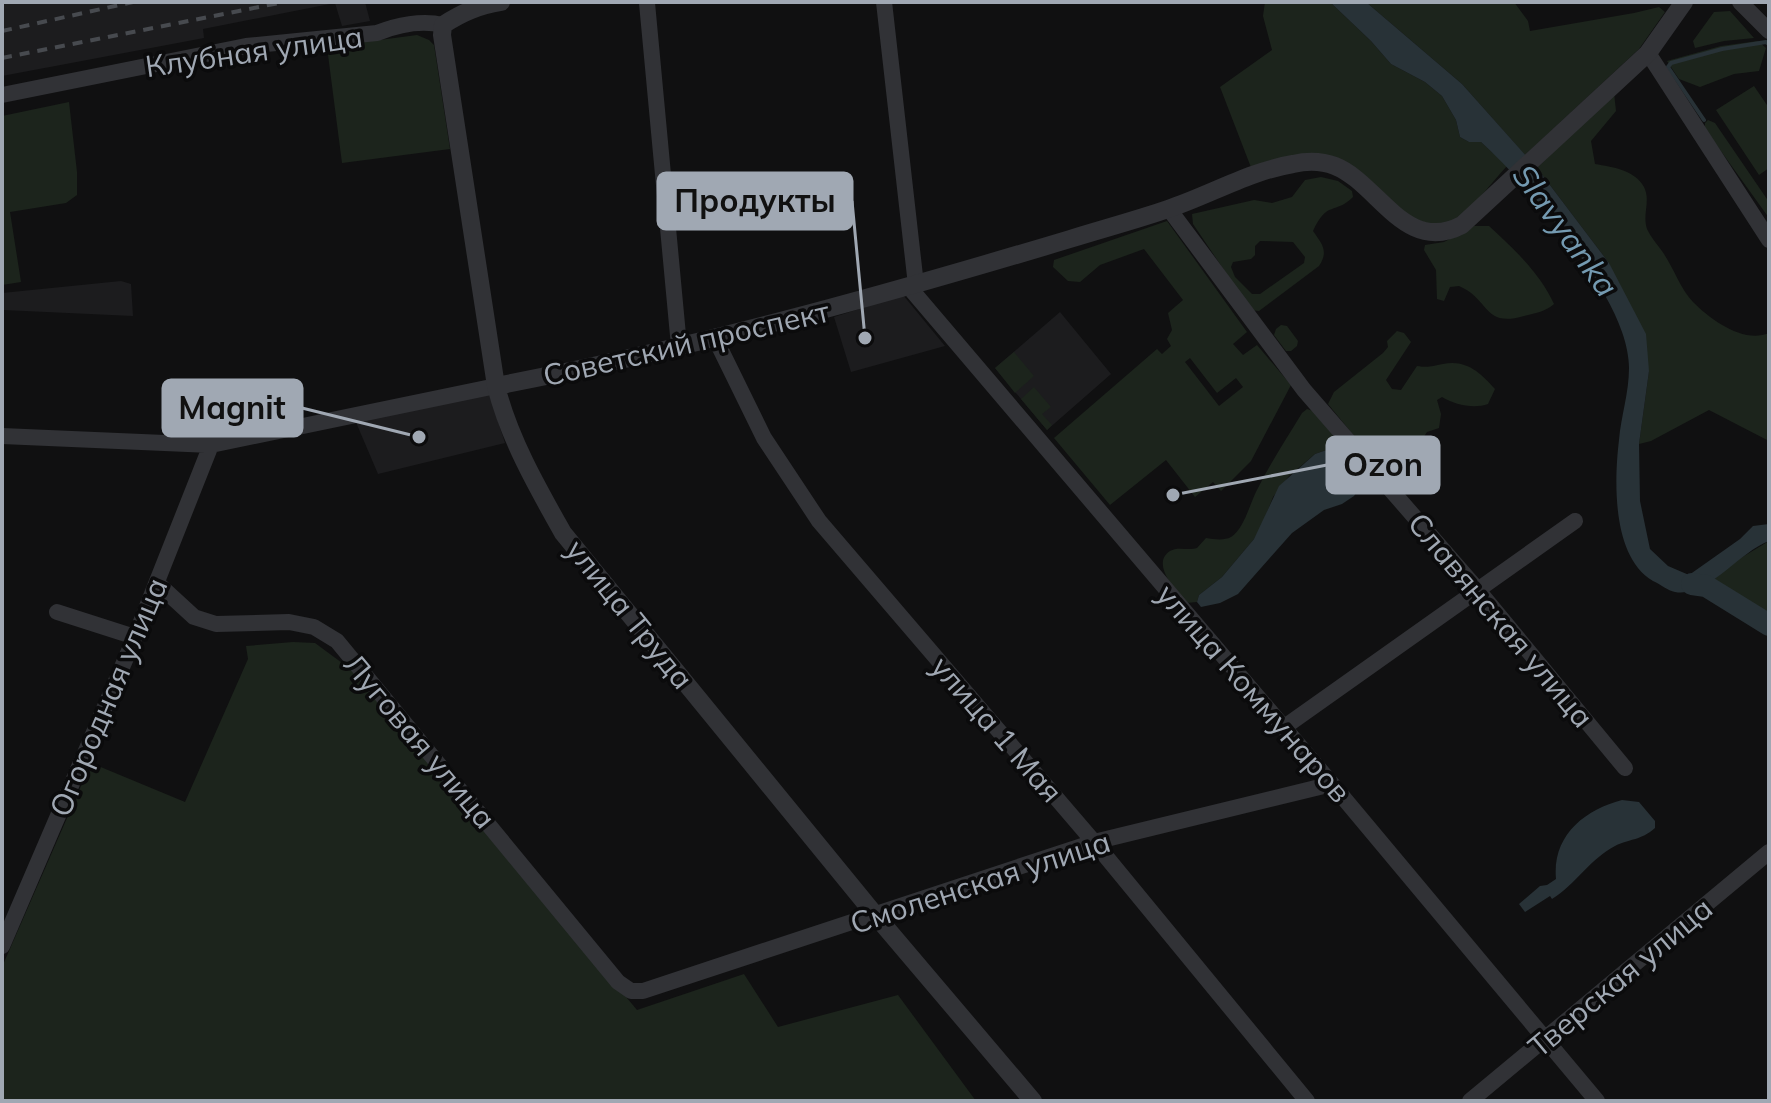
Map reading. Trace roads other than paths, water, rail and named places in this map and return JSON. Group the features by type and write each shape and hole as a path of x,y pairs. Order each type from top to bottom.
{"street":[{"name":"Клубная улица","path":"2,95 246,46 377,33 391,27 429,23 443,25 474,7 501,2"},
{"path":"649,2 679,346"},
{"path":"884,2 912,286"},
{"path":"1684,2 1648,53 1769,240"},
{"path":"1740,2 1769,31"},
{"name":"улица Труда","path":"443,25 496,386 505,417 540,492 563,533 876,916 1033,1101"},
{"name":"Советский проспект","path":"2,436 211,445 496,386 715,338 912,286 1169,209 1275,167 1321,162 1336,167 1351,176 1398,218 1435,234 1449,232 1462,225 1648,53"},
{"name":"Славянская улица","path":"1169,209 1304,390 1478,590 1625,768"},
{"name":"улица Коммунаров","path":"912,286 1597,1101"},
{"name":"улица 1 Мая","path":"715,338 764,438 819,521 1094,842 1307,1101"},
{"name":"Огородная улица","path":"2,946 135,637 211,445"},
{"path":"1283,728 1575,521"},
{"name":"Луговая улица","path":"157,583 194,617 216,624 289,622 314,627 337,641 618,982 631,991"},
{"path":"57,612 135,637"},
{"name":"Смоленская улица","path":"631,991 643,991 1094,842 1332,784"},
{"name":"Тверская улица","path":"1470,1101 1546,1041 1769,852"}],"water":[{"name":"Slavyanka","path":"1330,2 1366,2 1462,84 1537,168 1609,263 1646,334 1649,371 1639,444 1640,501 1650,549 1668,566 1689,575 1740,539 1753,526 1769,524 1769,541 1711,581 1687,592 1670,590 1640,570 1623,537 1617,497 1617,457 1628,386 1628,355 1622,332 1598,283 1520,181 1481,142 1469,142 1460,137 1456,120 1442,96 1425,82 1391,64"},
{"path":"1335,447 1349,454 1366,479 1354,496 1324,510 1292,533 1238,594 1220,603 1201,607 1197,602 1199,595 1222,577 1254,539 1279,486 1315,454"},
{"path":"1622,800 1639,802 1655,821 1655,828 1606,851 1560,893 1525,912 1519,904 1540,886 1556,879 1559,850 1573,827 1595,811"}],"waterway":[{"path":"1704,120 1668,67 1671,63 1722,49 1769,44"},
{"path":"1692,584 1706,586 1769,625"}],"railway":[{"path":"2,31 133,2"},
{"path":"2,58 284,2"}],"place":[{"name":"Продукты","path":"865,338"},
{"name":"Magnit","path":"419,437"},
{"name":"Ozon","path":"1173,495"}]}
